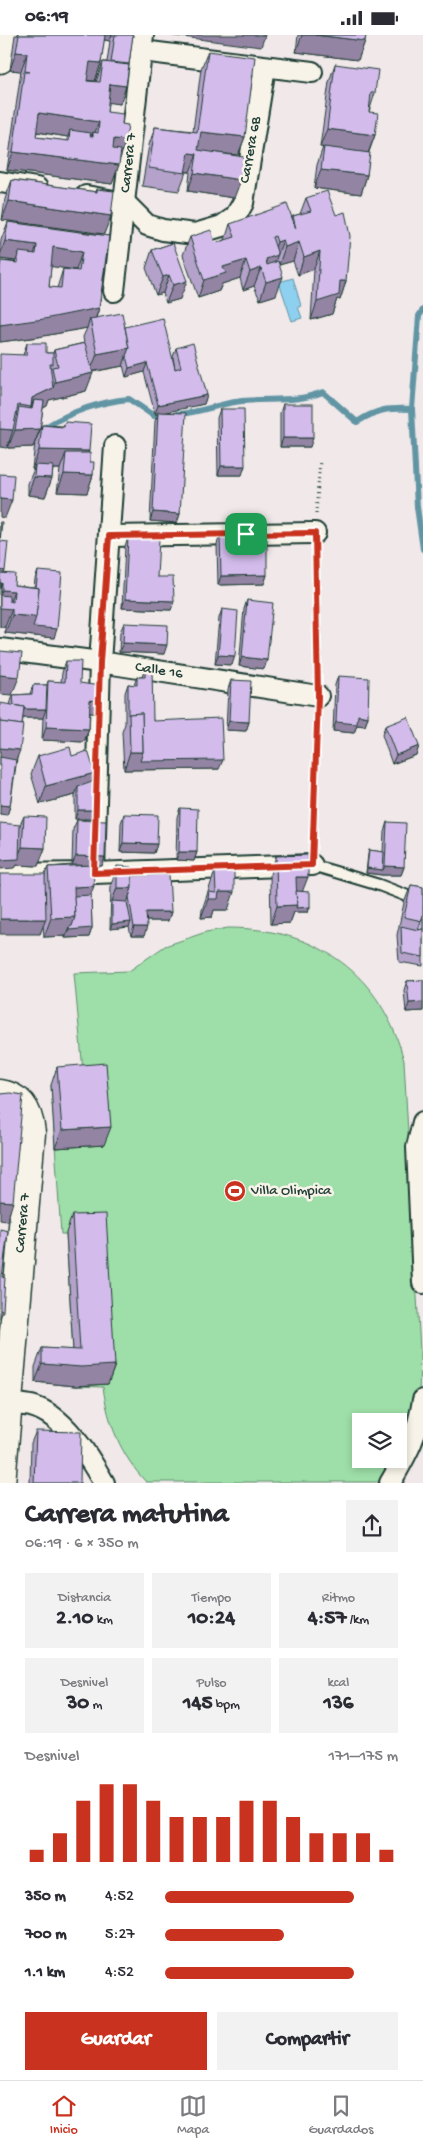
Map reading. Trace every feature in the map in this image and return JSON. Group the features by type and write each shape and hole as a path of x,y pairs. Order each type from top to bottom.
{"street":[{"path":"0,59 3,35"},
{"path":"142,43 266,67 312,72"},
{"name":"Carrera 7","path":"114,291 142,43"},
{"name":"Carrera 6B","path":"125,203 147,225 163,230 194,234 222,225 235,217 243,203 266,67"},
{"path":"0,182 125,203"},
{"path":"94,873 100,662 115,446"},
{"path":"109,536 315,533"},
{"name":"Calle 16","path":"0,649 100,662 318,697"},
{"path":"0,874 94,873 312,865"},
{"name":"Carrera 7","path":"0,1094 10,1095 22,1104 27,1113 31,1133 4,1403 1,1483"},
{"path":"423,1122 417,1147 423,1283"},
{"path":"390,1483 411,1447 420,1422 423,1400"},
{"path":"4,1403 32,1406 60,1421 104,1483"}],"lane":[{"path":"312,865 405,893 423,902"}],"path":[{"path":"312,865 318,697 315,533 320,459"}],"green space":[{"name":"Villa Olimpica","path":"228,928 260,930 290,937 317,947 341,962 362,981 380,1004 394,1030 404,1061 420,1350 419,1400 407,1432 407,1413 352,1413 352,1468 389,1468 378,1482 146,1482 129,1461 117,1438 108,1414 103,1387 75,1386 66,1234 61,1234 51,1085 84,1082 74,973 129,971 165,946 206,932"}],"water":[{"path":"293,278 301,306 298,307 302,318 292,321 279,282"}],"building":[{"path":"19,35 105,35 101,63 90,62 87,81 100,82 103,62 129,65 126,86 110,84 107,112 123,114 122,124 128,125 126,140 114,139 113,149 121,150 119,165 13,152 24,72 30,72 25,71 27,53 16,52","holes":["39,113 99,122 98,133 93,132 93,137 90,136 91,133 70,130 69,141 36,137"]},
{"path":"115,35 133,35 129,64 111,62"},
{"path":"315,35 366,35 365,41"},
{"path":"208,51 255,57 245,137 201,132 198,150 244,157 241,180 194,173 197,154 189,153 185,173 149,168 155,127 197,132"},
{"path":"335,64 378,70 375,93 371,93 369,112 378,113 375,135 327,129"},
{"path":"324,147 370,153 367,175 321,170"},
{"path":"12,180 97,192 97,189 114,191 111,216 9,201"},
{"path":"327,191 336,215 345,212 350,236 346,281 340,281 339,295 317,302 320,251 304,257 299,242 285,247 283,240 277,242 275,236 272,237 278,255 266,259 267,265 278,261 283,277 266,282 261,268 250,272 246,260 223,267 226,273 204,280 190,237 211,230 215,243 235,237 230,224 287,204 296,229 293,216 311,211 306,198"},
{"path":"8,222 109,236 99,308 44,319 0,325 1,261 18,263 19,252 36,254 37,245 5,241","holes":["53,247 82,252 79,271 63,269 61,288 49,287"]},
{"path":"173,243 187,281 173,285 169,275 163,277 152,250"},
{"path":"122,313 129,348 97,354 90,319"},
{"path":"163,318 175,369 181,367 176,348 193,343 207,395 158,405 147,363 129,368 126,356 129,348 125,327"},
{"path":"27,343 46,343 46,353 53,353 53,364 50,364 53,388 32,398 31,407 18,405 13,430 0,429 0,354 26,355"},
{"path":"85,343 93,373 55,382 52,367 58,366 54,350"},
{"path":"34,400 44,401 40,429 15,430 19,407 32,409"},
{"path":"283,404 313,404 313,438 283,438"},
{"path":"220,409 244,409 245,466 221,466"},
{"path":"158,412 186,413 180,514 153,512"},
{"path":"65,422 91,424 89,451 39,450 42,425 64,427"},
{"path":"66,453 90,453 90,462 94,462 93,475 64,474"},
{"path":"35,465 53,466 52,478 34,477"},
{"path":"0,474 14,475 12,500 0,499"},
{"path":"0,522 2,522 0,541"},
{"path":"220,535 267,535 267,575 221,576"},
{"path":"128,537 159,539 157,577 173,577 174,601 125,599"},
{"path":"0,541 8,542 5,571 0,570"},
{"path":"38,571 62,573 57,629 33,627 39,588 36,587"},
{"path":"0,573 15,574 14,585 39,588 36,617 12,615 12,609 0,608 0,595 9,596 9,601 13,602 14,591 2,590"},
{"path":"247,600 273,603 267,660 242,657"},
{"path":"222,609 238,611 235,656 218,655"},
{"path":"124,623 168,625 167,645 123,643"},
{"path":"0,651 22,653 19,677 0,675"},
{"path":"66,661 81,661 80,683 100,686 99,701 90,700 89,729 46,727 48,681 65,682"},
{"path":"145,667 152,667 153,721 221,718 223,760 140,761 143,752 142,713 128,715 128,684 137,685 137,677 145,677"},
{"path":"338,676 369,678 368,717 358,715 357,724 336,722"},
{"path":"231,680 251,681 249,722 229,721"},
{"path":"33,685 47,685 46,709 24,709 24,707 14,705 13,695 32,694"},
{"path":"0,703 24,707 22,725 0,722"},
{"path":"142,713 143,752 130,752 129,714"},
{"path":"408,717 419,746 396,755 385,726"},
{"path":"0,722 23,725 20,750 0,748"},
{"path":"70,747 72,756 88,751 95,773 46,786 38,756"},
{"path":"0,757 16,760 10,806 0,805"},
{"path":"94,770 96,770 97,810 78,810 78,787 92,782"},
{"path":"180,808 198,809 197,852 179,852"},
{"path":"124,814 158,815 157,844 123,843"},
{"path":"24,816 46,817 45,848 22,847"},
{"path":"77,820 106,821 105,857 76,856"},
{"path":"387,822 406,823 404,867 385,866"},
{"path":"0,823 20,825 19,859 0,860"},
{"path":"369,850 384,852 383,870 367,868"},
{"path":"308,855 308,877 296,877 297,905 277,906 276,856"},
{"path":"93,865 94,886 74,887 75,917 51,918 48,867"},
{"path":"117,866 132,867 132,888 117,888"},
{"path":"215,871 234,871 234,892 219,892 218,899 208,899 209,892 216,893"},
{"path":"0,874 45,874 46,919 0,919"},
{"path":"169,874 171,912 146,912 147,927 134,927 129,897 132,888 132,876"},
{"path":"411,885 423,887 422,921 404,917"},
{"path":"296,891 310,892 310,907 296,908"},
{"path":"91,895 92,928 69,930 75,917 74,896"},
{"path":"112,901 127,902 131,922 112,924"},
{"path":"422,918 423,929 418,930"},
{"path":"401,926 418,930 423,929 423,957 402,953"},
{"path":"423,980 423,1002 409,1003 407,981"},
{"path":"106,1063 111,1127 62,1130 57,1067"},
{"path":"0,1094 23,1095 13,1202 0,1201"},
{"path":"106,1214 115,1365 81,1367 42,1364 42,1348 80,1350 72,1215"},
{"path":"0,1229 8,1231 2,1277 5,1278 3,1311 0,1310"},
{"path":"36,1431 81,1432 80,1483 34,1483"}],"waterway":[{"path":"423,310 419,316 412,409 417,507 423,549"},
{"path":"177,414 194,412 234,402 302,398 323,392 357,422 383,410 412,409"},
{"path":"47,426 86,408 107,402 129,399 154,416 165,415"}],"place":[{"name":"Villa Olimpica","path":"235,1191"}],"route":[{"path":"315,533 318,697 312,865 94,873 100,662 109,536 246,534 315,533"}]}
